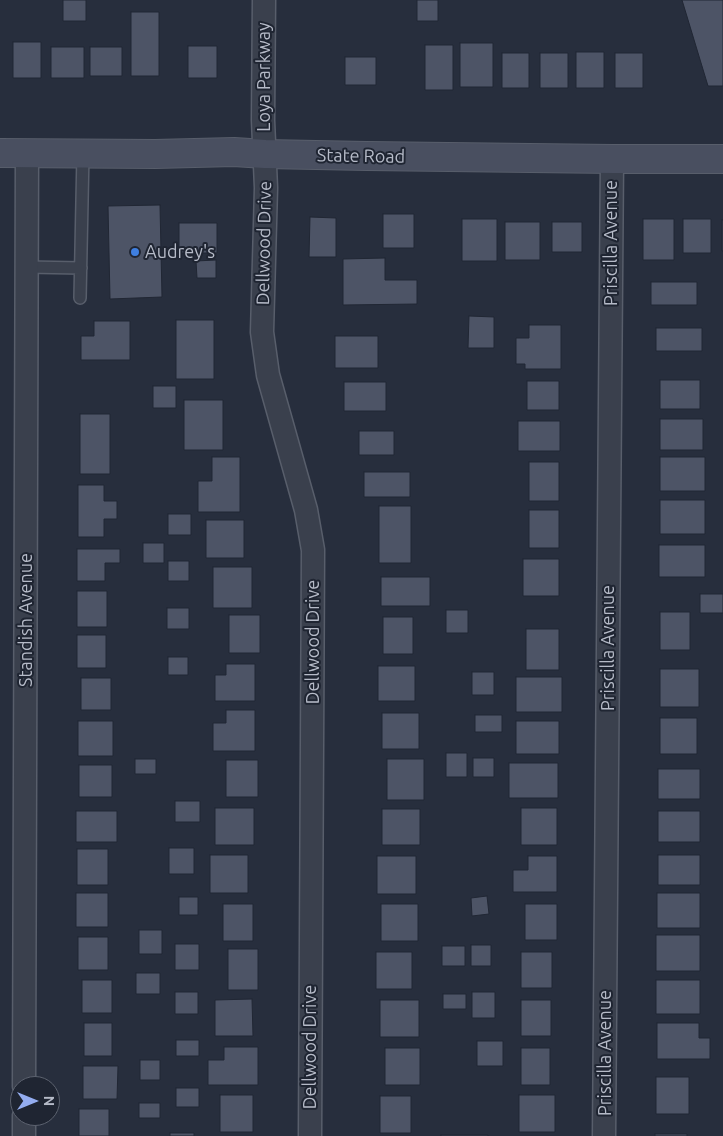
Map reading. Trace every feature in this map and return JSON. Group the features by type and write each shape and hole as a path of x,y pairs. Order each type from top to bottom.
{"main road":[{"name":"State Road","path":"0,153 155,154 234,152 612,159 723,159"}],"street":[{"name":"Loya Parkway","path":"264,0 265,154"},
{"name":"Standish Avenue","path":"24,1076 27,153"},
{"name":"Dellwood Drive","path":"265,154 266,188 262,332 268,375 306,510 313,550 310,1136"},
{"name":"Priscilla Avenue","path":"604,1136 612,159"}],"lane":[{"path":"80,298 83,153"},
{"path":"27,267 81,268"}],"building":[{"path":"63,0 86,0 86,21 63,21"},
{"path":"417,0 438,0 438,21 417,21"},
{"path":"682,0 723,0 723,86 708,86"},
{"path":"131,12 159,12 159,76 131,76"},
{"path":"13,42 41,42 41,78 13,78"},
{"path":"460,43 493,43 493,87 460,87"},
{"path":"425,45 453,45 453,90 425,90"},
{"path":"188,46 217,46 217,78 188,78"},
{"path":"51,47 84,47 84,78 51,78"},
{"path":"90,47 122,47 122,76 90,76"},
{"path":"576,52 604,52 604,88 576,88"},
{"path":"502,53 529,53 529,88 502,88"},
{"path":"540,53 568,53 568,88 540,88"},
{"path":"615,53 643,53 643,88 615,88"},
{"path":"345,57 376,57 376,85 345,85"},
{"name":"Audrey's","path":"160,205 162,297 110,299 108,206"},
{"path":"383,214 414,214 414,248 383,248"},
{"path":"310,217 336,218 336,257 309,257"},
{"path":"462,219 497,219 497,261 462,261"},
{"path":"643,219 674,219 674,260 643,260"},
{"path":"683,219 711,219 711,253 683,253"},
{"path":"723,220 723,251 722,251"},
{"path":"505,222 540,222 540,260 505,260"},
{"path":"552,222 582,222 582,252 552,252"},
{"path":"179,223 217,223 217,253 179,253"},
{"path":"385,258 385,280 417,280 417,304 343,305 343,259"},
{"path":"216,260 216,278 197,278 196,261"},
{"path":"651,282 697,282 697,305 651,305"},
{"path":"469,316 494,317 494,348 468,348"},
{"path":"176,320 214,320 214,379 176,379"},
{"path":"94,321 130,321 130,360 81,360 81,336 94,336"},
{"path":"529,325 561,325 561,369 525,369 525,364 516,364 516,338 529,338"},
{"path":"656,328 702,328 702,351 656,351"},
{"path":"335,336 378,336 378,368 335,368"},
{"path":"660,380 700,380 700,409 660,409"},
{"path":"527,381 559,381 559,410 527,410"},
{"path":"344,382 386,382 386,411 344,411"},
{"path":"153,386 176,386 176,408 153,408"},
{"path":"184,400 223,400 223,450 184,450"},
{"path":"80,414 110,414 110,474 80,474"},
{"path":"660,419 703,419 703,450 660,450"},
{"path":"518,421 560,421 560,451 518,451"},
{"path":"359,431 394,431 394,455 359,455"},
{"path":"212,457 240,457 240,512 198,512 198,481 212,481"},
{"path":"660,457 705,457 705,491 660,491"},
{"path":"529,462 559,462 559,501 529,501"},
{"path":"364,472 410,472 410,497 364,497"},
{"path":"78,485 104,485 104,501 117,501 117,519 104,519 104,537 78,537"},
{"path":"660,500 705,500 705,534 660,534"},
{"path":"379,506 411,506 411,563 379,563"},
{"path":"529,510 559,510 559,548 529,548"},
{"path":"168,514 191,514 191,535 168,535"},
{"path":"206,520 244,520 244,558 206,558"},
{"path":"143,543 164,543 164,563 143,563"},
{"path":"659,545 705,545 705,577 659,577"},
{"path":"77,549 120,549 120,563 105,563 105,581 77,581"},
{"path":"523,559 559,559 559,596 523,596"},
{"path":"168,561 189,561 189,581 168,581"},
{"path":"213,567 252,567 252,608 213,608"},
{"path":"381,577 430,577 430,606 381,606"},
{"path":"77,591 107,591 107,627 77,627"},
{"path":"700,594 723,594 723,613 700,613"},
{"path":"167,608 189,608 189,629 167,629"},
{"path":"446,610 468,610 468,633 446,633"},
{"path":"660,612 690,612 690,650 660,650"},
{"path":"229,615 260,615 260,653 229,653"},
{"path":"383,617 413,617 413,654 383,654"},
{"path":"526,629 559,629 559,670 526,670"},
{"path":"77,635 106,635 106,668 77,668"},
{"path":"168,657 188,657 188,675 168,675"},
{"path":"226,664 255,664 255,701 215,701 215,675 226,675"},
{"path":"378,666 415,666 415,701 378,701"},
{"path":"660,669 699,669 699,707 660,707"},
{"path":"472,672 494,672 494,695 472,695"},
{"path":"516,677 562,677 562,712 516,712"},
{"path":"81,678 111,678 111,710 81,710"},
{"path":"226,710 255,710 255,751 213,751 213,723 226,723"},
{"path":"382,713 419,713 419,749 382,749"},
{"path":"475,715 502,715 502,732 475,732"},
{"path":"660,718 697,718 697,754 660,754"},
{"path":"78,721 113,721 113,756 78,756"},
{"path":"516,721 559,721 559,754 516,754"},
{"path":"446,753 467,753 467,777 446,777"},
{"path":"473,758 494,758 494,777 473,777"},
{"path":"135,759 156,759 156,774 135,774"},
{"path":"387,759 424,759 424,800 387,800"},
{"path":"226,760 258,760 258,797 226,797"},
{"path":"509,763 558,763 558,798 509,798"},
{"path":"79,765 112,765 112,797 79,797"},
{"path":"658,769 700,769 700,799 658,799"},
{"path":"175,801 200,801 200,822 175,822"},
{"path":"215,808 254,808 254,845 215,845"},
{"path":"521,808 557,808 557,845 521,845"},
{"path":"382,809 420,809 420,845 382,845"},
{"path":"76,811 117,811 117,842 76,842"},
{"path":"658,811 700,811 700,842 658,842"},
{"path":"169,848 194,848 194,874 169,874"},
{"path":"77,849 108,849 108,885 77,885"},
{"path":"210,855 248,855 248,893 210,893"},
{"path":"658,855 700,855 700,885 658,885"},
{"path":"377,856 416,856 416,894 377,894"},
{"path":"528,856 557,856 557,892 513,892 513,870 528,870"},
{"path":"76,893 108,893 108,927 76,927"},
{"path":"657,893 700,893 700,928 657,928"},
{"path":"487,896 489,914 472,916 471,898"},
{"path":"179,897 198,897 198,915 179,915"},
{"path":"223,904 253,904 253,941 223,941"},
{"path":"381,904 418,904 418,941 381,941"},
{"path":"525,904 557,904 557,940 525,940"},
{"path":"139,930 162,930 162,954 139,954"},
{"path":"656,935 700,935 700,971 656,971"},
{"path":"78,937 108,937 108,970 78,970"},
{"path":"175,944 199,944 199,970 175,970"},
{"path":"471,945 491,945 491,966 471,966"},
{"path":"442,946 465,946 465,966 442,966"},
{"path":"228,949 258,949 258,990 228,990"},
{"path":"376,952 412,952 412,989 376,989"},
{"path":"521,952 552,952 552,988 521,988"},
{"path":"136,973 160,973 160,994 136,994"},
{"path":"82,980 112,980 112,1013 82,1013"},
{"path":"656,980 700,980 700,1014 656,1014"},
{"path":"175,992 198,992 198,1014 175,1014"},
{"path":"472,992 495,992 495,1018 472,1018"},
{"path":"443,994 466,994 466,1009 443,1009"},
{"path":"252,999 253,1036 215,1036 215,1000"},
{"path":"380,1000 419,1000 419,1037 380,1037"},
{"path":"521,1000 551,1000 551,1036 521,1036"},
{"path":"84,1023 112,1023 112,1056 84,1056"},
{"path":"657,1023 699,1023 699,1038 710,1038 710,1059 657,1059"},
{"path":"176,1040 199,1040 199,1056 176,1056"},
{"path":"477,1041 503,1041 503,1066 477,1066"},
{"path":"224,1047 258,1047 258,1085 208,1085 208,1060 224,1060"},
{"path":"385,1048 420,1048 420,1085 385,1085"},
{"path":"521,1048 550,1048 550,1085 521,1085"},
{"path":"140,1060 160,1060 160,1080 140,1080"},
{"path":"83,1066 118,1066 117,1099 83,1099"},
{"path":"656,1077 689,1077 689,1114 656,1114"},
{"path":"176,1088 199,1088 199,1107 176,1107"},
{"path":"220,1095 253,1095 253,1132 220,1132"},
{"path":"519,1095 555,1095 555,1132 519,1132"},
{"path":"380,1096 411,1096 411,1133 380,1133"},
{"path":"139,1103 160,1103 160,1118 139,1118"},
{"path":"79,1109 109,1109 109,1136 79,1136"},
{"path":"170,1133 194,1133 194,1136 170,1136"},
{"path":"655,1134 687,1134 687,1136 655,1136"},
{"path":"488,1135 488,1136 441,1136"}],"place":[{"name":"Audrey's","path":"135,252"}]}
